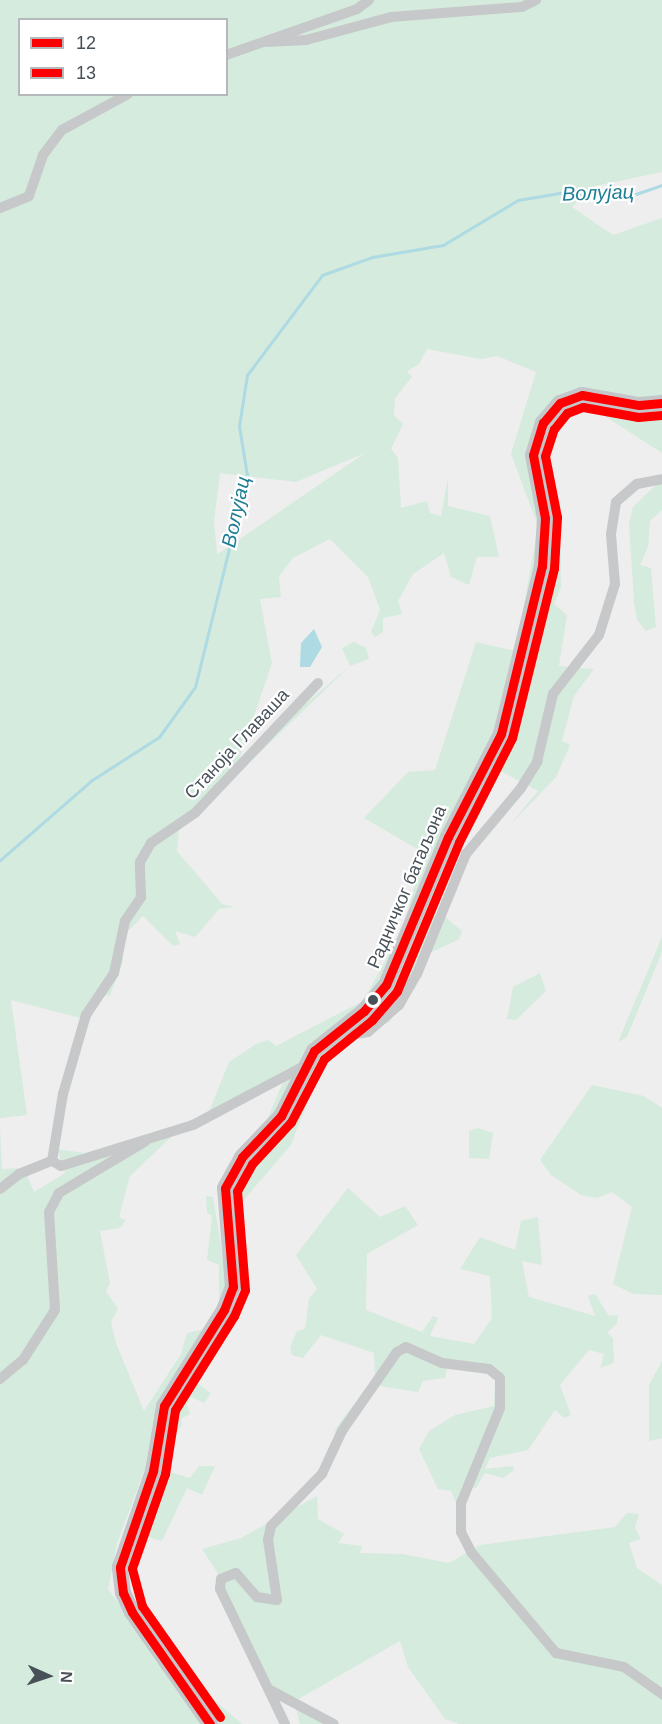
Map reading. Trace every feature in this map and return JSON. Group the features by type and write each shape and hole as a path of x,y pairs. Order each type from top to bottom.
{"main road":[{"name":"Радничког батаљона","path":"210,1724 132,1612 121,1585 121,1558 153,1471 164,1406 224,1310 232,1287 225,1188 242,1157 281,1116 304,1066 319,1045 364,1011 396,968 431,874 508,716 544,555 544,518 533,454 543,423 560,403 582,395 639,405 662,403"}],"street":[{"path":"228,54 357,9 369,0"},
{"path":"267,42 306,40 391,16 522,7 536,0"},
{"path":"0,208 29,196 43,155 62,130 124,96"},
{"path":"342,1028 351,1035 368,1032 399,1005 417,974 466,854 527,779 537,762 554,694 599,634 615,584 611,534 616,502 637,484 662,479"},
{"name":"Станоја Главаша","path":"52,1161 63,1094 86,1015 114,973 125,921 141,897 140,862 151,843 195,813 318,683"},
{"path":"0,1189 19,1174 52,1161 61,1166 193,1125 304,1066"},
{"path":"0,1379 23,1360 55,1310 49,1212 59,1193 146,1141"},
{"path":"285,1724 225,1599 221,1579 236,1573 257,1597 277,1600 268,1540 271,1526 322,1474 342,1431 397,1352 406,1347 442,1363 489,1369 500,1378 500,1408 461,1503 466,1546 556,1653 624,1667 662,1694"},
{"path":"270,1690 334,1724"}],"green space":[{"path":"0,0 662,0 662,172 591,187 572,207 613,235 662,218 662,396 630,398 625,411 662,409 662,453 600,413 571,408 553,422 547,445 560,520 561,587 554,604 567,615 559,666 594,669 574,696 562,741 570,745 556,777 509,826 538,791 493,767 422,920 441,914 462,931 459,939 430,953 389,1022 352,1039 323,1061 291,1145 241,1203 234,1191 245,1169 289,1125 308,1074 285,1095 264,1127 289,1068 208,1114 229,1062 256,1044 268,1040 276,1046 363,1001 402,930 424,853 364,818 408,772 435,770 476,642 516,651 538,526 511,454 536,372 497,356 481,359 427,349 419,364 407,371 412,377 395,398 394,415 403,424 391,449 398,458 401,508 427,501 430,513 441,516 448,478 448,506 490,516 499,557 477,557 469,585 451,577 444,553 413,574 398,601 402,614 383,618 383,632 375,637 371,632 380,610 368,577 330,539 293,558 279,576 281,597 260,599 272,663 239,760 350,666 179,830 177,851 222,904 234,907 219,909 195,937 175,931 180,944 173,946 143,916 123,936 123,962 110,995 103,996 88,1020 11,1000 27,1115 0,1118","holes":["365,453 218,554 214,521 220,473 296,482"]},
{"path":"662,479 662,510 650,521 648,547 640,565 651,568 656,627 646,631 637,620 634,602 629,524 633,507"},
{"path":"354,642 366,648 369,659 350,666 342,648"},
{"path":"662,937 662,952 627,1037 618,1042"},
{"path":"540,973 546,991 516,1020 507,1019 513,987"},
{"path":"592,1085 644,1096 662,1108 662,1295 633,1294 613,1284 632,1207 612,1192 597,1198 581,1195 551,1175 540,1160"},
{"path":"187,1122 130,1176 119,1217 126,1220 120,1228 100,1231 110,1283 106,1291 118,1309 111,1322 116,1343 144,1411 181,1354 187,1333 204,1329 156,1405 145,1469 117,1543 108,1589 210,1724 0,1724 0,1128 2,1169 24,1168 34,1192 65,1173 57,1149 85,1153"},
{"path":"478,1128 493,1133 489,1159 469,1158 469,1131"},
{"path":"348,1188 380,1217 405,1206 418,1225 367,1254 366,1310 422,1332 433,1316 438,1318 430,1336 474,1344 492,1318 490,1276 460,1269 480,1237 515,1250 521,1221 538,1217 542,1265 522,1261 529,1297 595,1316 588,1296 595,1294 609,1316 618,1315 617,1323 607,1333 613,1338 614,1363 600,1368 604,1354 589,1350 560,1385 571,1415 564,1418 555,1410 528,1450 490,1458 485,1469 513,1466 514,1470 503,1478 485,1473 476,1488 462,1485 457,1505 451,1491 438,1489 419,1449 429,1431 455,1415 494,1406 495,1379 485,1371 447,1369 445,1378 423,1381 418,1392 380,1386 330,1436 375,1376 374,1353 321,1335 303,1358 292,1355 290,1347 297,1331 305,1329 309,1298 317,1289 296,1255"},
{"path":"206,1196 213,1197 222,1251 226,1287 219,1308 219,1265 207,1260 212,1216 207,1213"},
{"path":"662,1361 662,1438 649,1441 649,1385"},
{"path":"187,1376 211,1393 204,1403 191,1397 187,1404 190,1414 181,1419 182,1425 171,1439 166,1471 190,1478 199,1466 215,1466 202,1495 187,1488 162,1541 137,1534 162,1424"},
{"path":"317,1496 318,1519 344,1534 338,1543 362,1546 360,1553 402,1554 449,1563 480,1545 615,1527 627,1513 639,1514 635,1528 641,1539 629,1543 637,1568 662,1585 662,1724 459,1724 445,1719 408,1667 400,1641 295,1701 324,1724 300,1724 294,1701 262,1683 217,1572 202,1549 241,1538"},
{"path":"185,1675 242,1724 219,1724"}],"water":[{"path":"314,629 322,647 310,667 300,667 301,643"}],"waterway":[{"name":"Волујац","path":"0,860 92,780 159,737 195,687 247,475 239,426 247,375 322,275 372,257 443,245 518,200 559,193 630,196 662,185"}],"transit line":[{"name":"12","path":"210,1724 132,1612 123,1593 120,1567 153,1471 164,1406 224,1310 233,1287 225,1188 242,1157 281,1116 314,1051 364,1011 386,985 448,837 501,734 542,566 545,518 533,455 543,423 560,403 582,395 639,405 662,403"},
{"name":"13","path":"220,1717 142,1606 132,1568 165,1474 175,1410 234,1316 245,1290 237,1191 252,1164 291,1122 324,1059 372,1020 397,991 459,842 512,738 554,568 557,517 545,456 554,429 567,413 583,407 638,417 662,415"}]}
